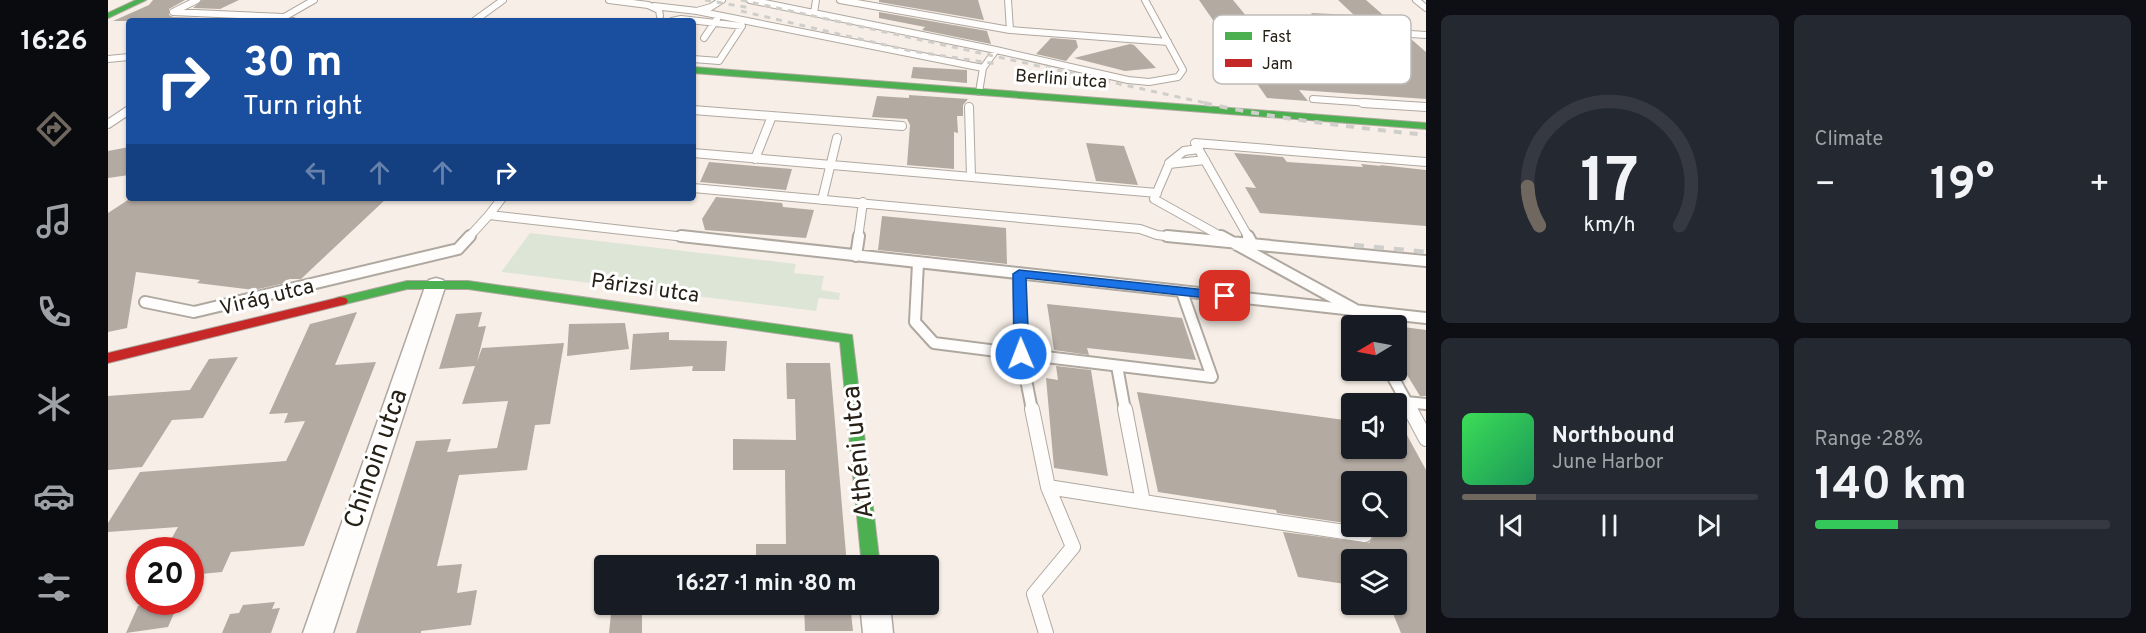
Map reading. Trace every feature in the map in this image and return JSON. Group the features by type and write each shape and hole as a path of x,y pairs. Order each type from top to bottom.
{"street":[{"path":"108,8 126,0"},
{"path":"108,16 142,0"},
{"name":"Berlini utca","path":"696,70 1426,126"},
{"name":"Párizsi utca","path":"436,284 468,285 847,338"},
{"name":"Virág utca","path":"108,358 407,285 436,284"},
{"name":"Chinoin utca","path":"318,633 436,284"},
{"name":"Athéni utca","path":"847,338 870,555"},
{"path":"876,615 878,633"}],"lane":[{"path":"197,0 173,12 285,17 314,0"},
{"path":"478,18 503,0"},
{"path":"609,0 697,12 742,26 719,61 696,59"},
{"path":"664,18 697,12 722,0"},
{"path":"750,0 1149,82 1178,77 1183,70 1145,0"},
{"path":"814,13 816,0"},
{"path":"840,0 1010,30 1168,42"},
{"path":"1008,0 1010,30"},
{"path":"1416,0 1425,6"},
{"path":"648,5 659,10 658,18"},
{"path":"696,19 716,19 983,68"},
{"path":"704,38 716,19"},
{"path":"1411,34 1426,35"},
{"path":"979,92 983,68 996,50"},
{"path":"108,59 126,57"},
{"path":"1313,99 1426,107"},
{"path":"969,107 971,177"},
{"path":"696,110 902,126"},
{"path":"108,124 126,112"},
{"path":"755,159 772,116"},
{"path":"822,200 837,138"},
{"path":"1253,245 1195,143 1426,162"},
{"path":"1199,150 1184,151 1169,164 1154,200 1354,309 1357,315"},
{"path":"696,153 1157,193"},
{"path":"1169,164 1205,160"},
{"path":"696,188 1140,229 1156,235 1426,261"},
{"path":"145,302 194,312 458,249 500,201"},
{"path":"856,256 862,202"},
{"path":"489,215 1426,318"},
{"path":"918,263 915,322 934,343 1212,377 1182,292"},
{"path":"1019,274 1021,354 1048,487 1073,547 1034,594 1046,633"},
{"path":"1117,366 1143,502"},
{"path":"1407,402 1426,404"},
{"path":"1407,404 1426,439"},
{"path":"1048,487 1341,531"}],"green space":[{"path":"530,233 796,264 794,273 824,276 821,290 840,293 839,300 819,298 816,311 501,272"}],"building":[{"path":"153,0 185,0 169,9 169,15 200,18 126,18 126,21 113,21 149,5"},
{"path":"202,0 239,0 220,9 193,8"},
{"path":"879,0 978,0 984,20 879,2"},
{"path":"1199,0 1233,0 1245,15 1213,15 1213,20"},
{"path":"1338,0 1366,0 1383,15 1354,15"},
{"path":"879,12 987,31 991,44 922,30 925,27 879,18"},
{"path":"1311,13 1354,15 1313,15"},
{"path":"1051,38 1076,40 1078,47 1066,61 1036,54"},
{"path":"1411,39 1426,52 1426,99 1299,90 1308,101 1267,98 1257,84 1411,84"},
{"path":"1130,44 1134,45 1156,68 1125,71 1074,58"},
{"path":"913,67 967,70 967,83 911,78"},
{"path":"909,95 968,99 963,105 963,116 957,116 958,133 954,132 954,169 907,165 910,125 907,119 872,117 877,96 909,98"},
{"path":"1086,143 1124,146 1138,185 1096,181"},
{"path":"126,148 126,175 108,178 108,151"},
{"path":"1234,153 1283,157 1287,162 1363,167 1361,164 1380,165 1426,170 1426,226 1260,213 1245,187 1256,188"},
{"path":"709,162 792,169 786,190 700,182"},
{"path":"716,197 782,203 783,207 814,210 806,238 705,230 702,219"},
{"path":"126,201 384,201 301,279 289,279 285,283 254,290 136,272 127,328 108,332 108,213"},
{"path":"882,216 1006,228 1007,264 878,250"},
{"path":"1047,304 1182,318 1196,360 1087,348 1089,355 1054,350"},
{"path":"357,312 335,365 376,362 304,546 231,552 222,572 204,574 204,537 172,537 178,527 108,532 108,523 140,472 286,461 305,421 284,423 288,413 269,414 310,324"},
{"path":"482,312 478,327 486,326 477,362 482,348 564,343 550,424 535,425 527,470 459,475 437,566 462,564 457,593 477,590 471,625 421,631 421,633 356,633 416,441 451,439 447,452 497,448 508,401 462,404 475,366 439,369 456,314"},
{"path":"625,323 629,349 567,356 569,324"},
{"path":"1407,327 1426,330 1426,396 1420,396 1407,375"},
{"path":"669,332 669,340 727,341 725,371 692,371 693,366 630,370 633,334"},
{"path":"238,357 203,418 172,420 142,467 108,470 108,396 190,390 209,359"},
{"path":"786,363 830,363 846,555 756,555 756,544 786,544 785,470 733,470 733,439 796,440 795,399 787,399"},
{"path":"1056,366 1091,370 1108,476 1054,468 1046,378 1058,380"},
{"path":"1137,392 1341,420 1341,459 1407,459 1407,435 1426,470 1426,633 1401,633 1394,615 1407,615 1407,549 1341,549 1341,583 1298,577 1283,532 1369,543 1373,537 1407,537 1407,471 1341,471 1341,522 1158,492"},
{"path":"275,602 272,609 280,608 271,633 222,633 230,614 239,613 243,605"},
{"path":"134,615 173,615 168,627 126,633"},
{"path":"611,615 642,615 642,633 609,633"},
{"path":"804,615 851,615 853,631 805,631"}],"railway":[{"path":"705,0 750,8"},
{"path":"741,0 1210,104"},
{"path":"741,11 911,51 997,64"},
{"path":"1204,103 1342,126 1426,135"},
{"path":"1354,245 1426,252"}],"traffic: fast":[{"path":"108,16 142,0"},
{"path":"696,70 1426,126"},
{"path":"341,301 407,285 468,285 847,338 870,555"}],"traffic: jam":[{"path":"108,358 341,301"}],"route":[{"path":"1021,354 1019,274 1225,296"}]}
